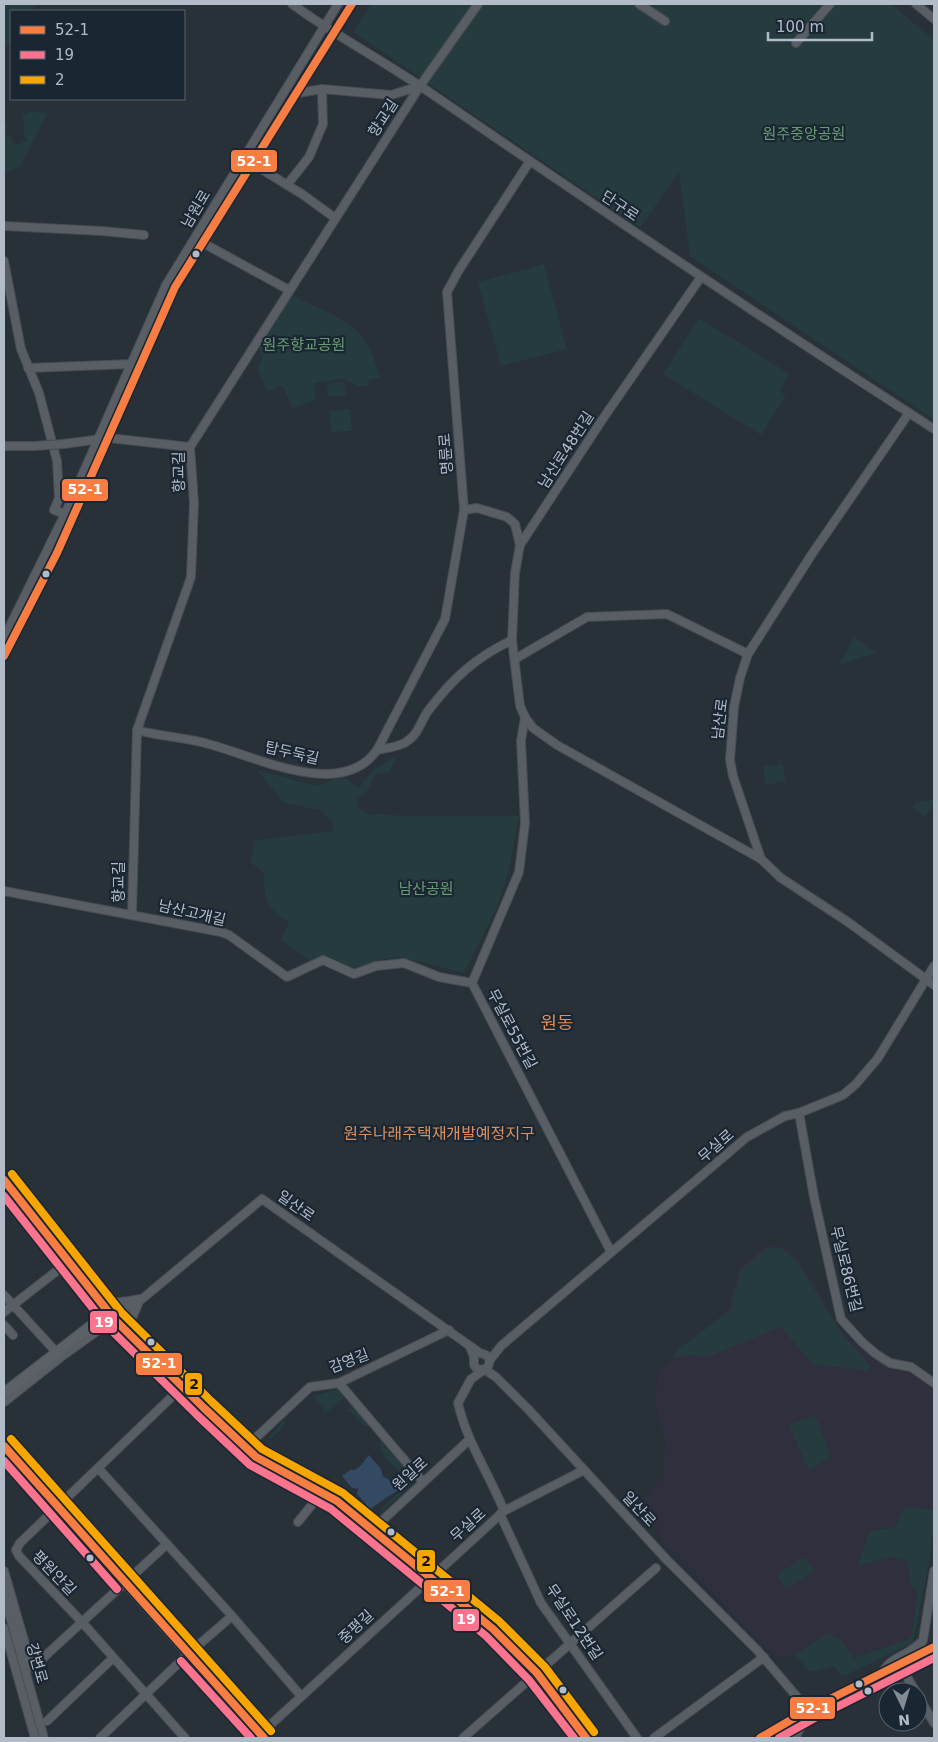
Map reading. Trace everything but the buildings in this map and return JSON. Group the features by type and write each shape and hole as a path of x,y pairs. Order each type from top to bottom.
{"main road":[{"path":"4,1393 59,1355 101,1318 114,1319 246,1447 254,1460 337,1501 493,1628 537,1672 586,1738"},
{"path":"4,1446 261,1737"}],"street":[{"name":"단구로","path":"292,4 335,34 420,86 701,278 934,429"},
{"name":"남원로","path":"4,638 64,514 166,285 338,4"},
{"name":"남원로","path":"4,656 57,553 175,287 352,4"},
{"name":"향교길","path":"132,914 137,730 191,577 194,503 190,447 420,86 478,4"},
{"path":"639,4 666,21"},
{"path":"796,43 830,4"},
{"path":"916,4 934,18"},
{"path":"298,93 322,88 391,95 420,86"},
{"path":"288,184 309,157 322,124 322,88"},
{"name":"명륜로","path":"377,750 445,619 464,510 448,292 459,270 530,161"},
{"path":"253,164 288,184 335,218"},
{"path":"4,226 144,235"},
{"path":"203,243 289,290"},
{"path":"4,260 21,349 40,393 56,461 59,498 54,510 64,514"},
{"name":"남산로48번길","path":"701,278 602,420 520,545 515,572 512,640 520,706 533,728 557,745 761,859"},
{"path":"166,285 175,287"},
{"path":"28,368 131,364"},
{"name":"남산로","path":"909,413 812,554 748,654 740,678 734,707 730,760 733,776 761,859 781,878 934,985"},
{"path":"4,446 63,444 109,438 190,447"},
{"path":"464,510 477,508 507,516 516,524 520,545"},
{"path":"514,659 587,617 667,614 748,654"},
{"name":"탑두둑길","path":"137,730 201,742 316,775 357,768 371,758 377,750 406,742 419,730 426,714 467,666 512,640"},
{"name":"무실로55번길","path":"525,717 521,741 525,823 519,872 472,983 611,1252"},
{"name":"남산고개길","path":"4,891 132,914 229,936 287,977 323,960 354,974 376,966 404,963 439,977 472,983"},
{"name":"무실로","path":"501,1346 747,1137 785,1116 799,1113 843,1095 856,1084 878,1058 934,966"},
{"name":"무실로86번길","path":"799,1113 814,1196 841,1319 876,1354 890,1363 911,1366 934,1384"},
{"path":"4,1180 67,1263 114,1319"},
{"name":"일산로","path":"114,1319 142,1299 262,1199 470,1345 477,1357"},
{"path":"4,1312 67,1263"},
{"path":"93,1294 106,1302 142,1299"},
{"path":"4,1295 59,1355 4,1402"},
{"path":"130,1335 134,1311 142,1299"},
{"path":"4,1325 13,1335"},
{"name":"감영길","path":"246,1447 310,1387 339,1383 449,1330"},
{"path":"477,1357 501,1346"},
{"path":"472,1379 487,1366 501,1346"},
{"path":"477,1357 488,1356 487,1366"},
{"path":"477,1357 477,1369 487,1366"},
{"path":"472,1379 477,1357"},
{"name":"일산로","path":"487,1366 666,1560 764,1657 814,1717"},
{"name":"무실로","path":"431,1577 502,1512 469,1440 458,1403 472,1379"},
{"path":"339,1383 423,1482"},
{"path":"57,1508 182,1387"},
{"name":"원일로","path":"372,1530 469,1440"},
{"path":"99,1469 232,1616 301,1696"},
{"path":"502,1512 584,1470"},
{"path":"298,1522 322,1492"},
{"name":"평원안길","path":"57,1508 20,1543 16,1550 19,1556 81,1621 181,1737"},
{"name":"무실로12번길","path":"502,1512 541,1603 638,1738"},
{"path":"4,1571 32,1668 167,1544"},
{"path":"463,1738 656,1568"},
{"path":"904,1672 916,1656 923,1640 934,1571"},
{"name":"중평길","path":"261,1737 301,1696 431,1577"},
{"name":"강변로","path":"4,1596 44,1738"},
{"path":"100,1738 147,1696 188,1654 232,1616"},
{"name":"강변로","path":"4,1628 35,1738"},
{"path":"883,1672 888,1662 913,1651 923,1640"},
{"path":"760,1738 808,1710 934,1647"},
{"path":"654,1738 764,1657"},
{"path":"47,1721 113,1658"},
{"path":"774,1738 788,1735 804,1722 934,1658"},
{"path":"904,1672 910,1682"},
{"path":"794,1738 804,1722"}],"shaded area":[{"path":"766,1245 782,1246 799,1259 843,1333 876,1361 913,1370 934,1388 934,1510 905,1508 895,1527 870,1531 857,1565 890,1557 908,1561 910,1586 918,1590 911,1638 853,1658 840,1639 828,1633 794,1655 776,1658 666,1545 640,1505 663,1476 665,1441 655,1403 658,1372 681,1354 728,1308 738,1269"}],"green space":[{"path":"4,4 34,4 33,9 10,10 10,44 4,48"},
{"name":"원주중앙공원","path":"371,4 892,4 934,41 934,420 690,256 679,172 640,228 353,32"},
{"path":"33,111 48,113 20,167 4,174 4,125 7,123 6,135 12,138 12,144 15,145 27,141 23,129 25,127 22,115"},
{"path":"544,264 567,349 501,366 478,282"},
{"name":"원주향교공원","path":"294,296 338,318 361,335 375,361 380,378 369,380 367,386 358,386 344,379 314,383 316,400 293,408 282,385 267,392 257,368 262,359 258,345 289,297"},
{"path":"699,318 790,374 780,391 786,396 761,435 663,374"},
{"path":"344,382 346,395 328,397 327,384"},
{"path":"350,409 352,431 331,432 329,411"},
{"path":"854,637 876,653 838,665"},
{"name":"남산공원","path":"398,755 389,772 375,775 367,792 358,799 357,804 360,809 372,815 519,816 509,871 496,910 464,973 400,957 385,959 351,969 325,957 309,960 281,940 289,922 271,907 266,897 264,873 250,862 255,840 333,831 333,823 319,810 284,803 257,770 317,786 343,776 358,788 373,770"},
{"path":"783,764 786,781 766,785 763,767"},
{"path":"934,799 934,803 925,817 912,808 916,803"},
{"path":"767,1248 781,1248 796,1260 843,1335 871,1366 869,1371 812,1364 781,1327 710,1356 687,1355 672,1358 679,1349 730,1310 741,1269"},
{"path":"337,1389 344,1398 323,1415 324,1408 312,1396"},
{"path":"348,1400 375,1432 369,1426 363,1425 350,1411 344,1413 351,1408"},
{"path":"815,1415 831,1457 809,1471 789,1425"},
{"path":"283,1421 285,1423 283,1428 271,1439 268,1438"},
{"path":"381,1441 414,1476 415,1481 380,1514 381,1508 403,1489 401,1473 383,1456 379,1442"},
{"path":"905,1507 934,1510 934,1529 929,1563 913,1643 842,1677 834,1666 810,1672 794,1655 828,1633 840,1639 854,1658 911,1638 918,1590 910,1586 908,1561 890,1557 857,1566 870,1531 895,1527"},
{"path":"804,1557 814,1571 786,1589 777,1575"}],"water":[{"path":"369,1455 381,1469 383,1477 387,1478 398,1490 370,1509 357,1494 358,1489 352,1488 342,1476 350,1470 359,1467"}],"waterway":[{"path":"393,1485 407,1478"}],"transit line":[{"name":"52-1","path":"4,656 57,553 175,287 352,4"},
{"name":"2","path":"12,1174 121,1312 211,1401 262,1449 343,1493 499,1621 545,1667 594,1732"},
{"name":"52-1","path":"4,1180 114,1319 204,1408 256,1457 337,1501 493,1629 537,1673 586,1738"},
{"name":"19","path":"4,1196 106,1325 197,1415 250,1465 331,1509 486,1636 529,1680 574,1738"},
{"name":"2","path":"11,1439 271,1731"},
{"name":"52-1","path":"4,1446 264,1738"},
{"name":"19","path":"4,1461 117,1589"},
{"name":"52-1","path":"760,1738 808,1710 934,1647"},
{"name":"19","path":"779,1738 934,1658"},
{"name":"19","path":"181,1661 251,1738"}],"district":[{"name":"원동","path":"557,1023"},
{"name":"원주나래주택재개발예정지구","path":"439,1133"}]}
